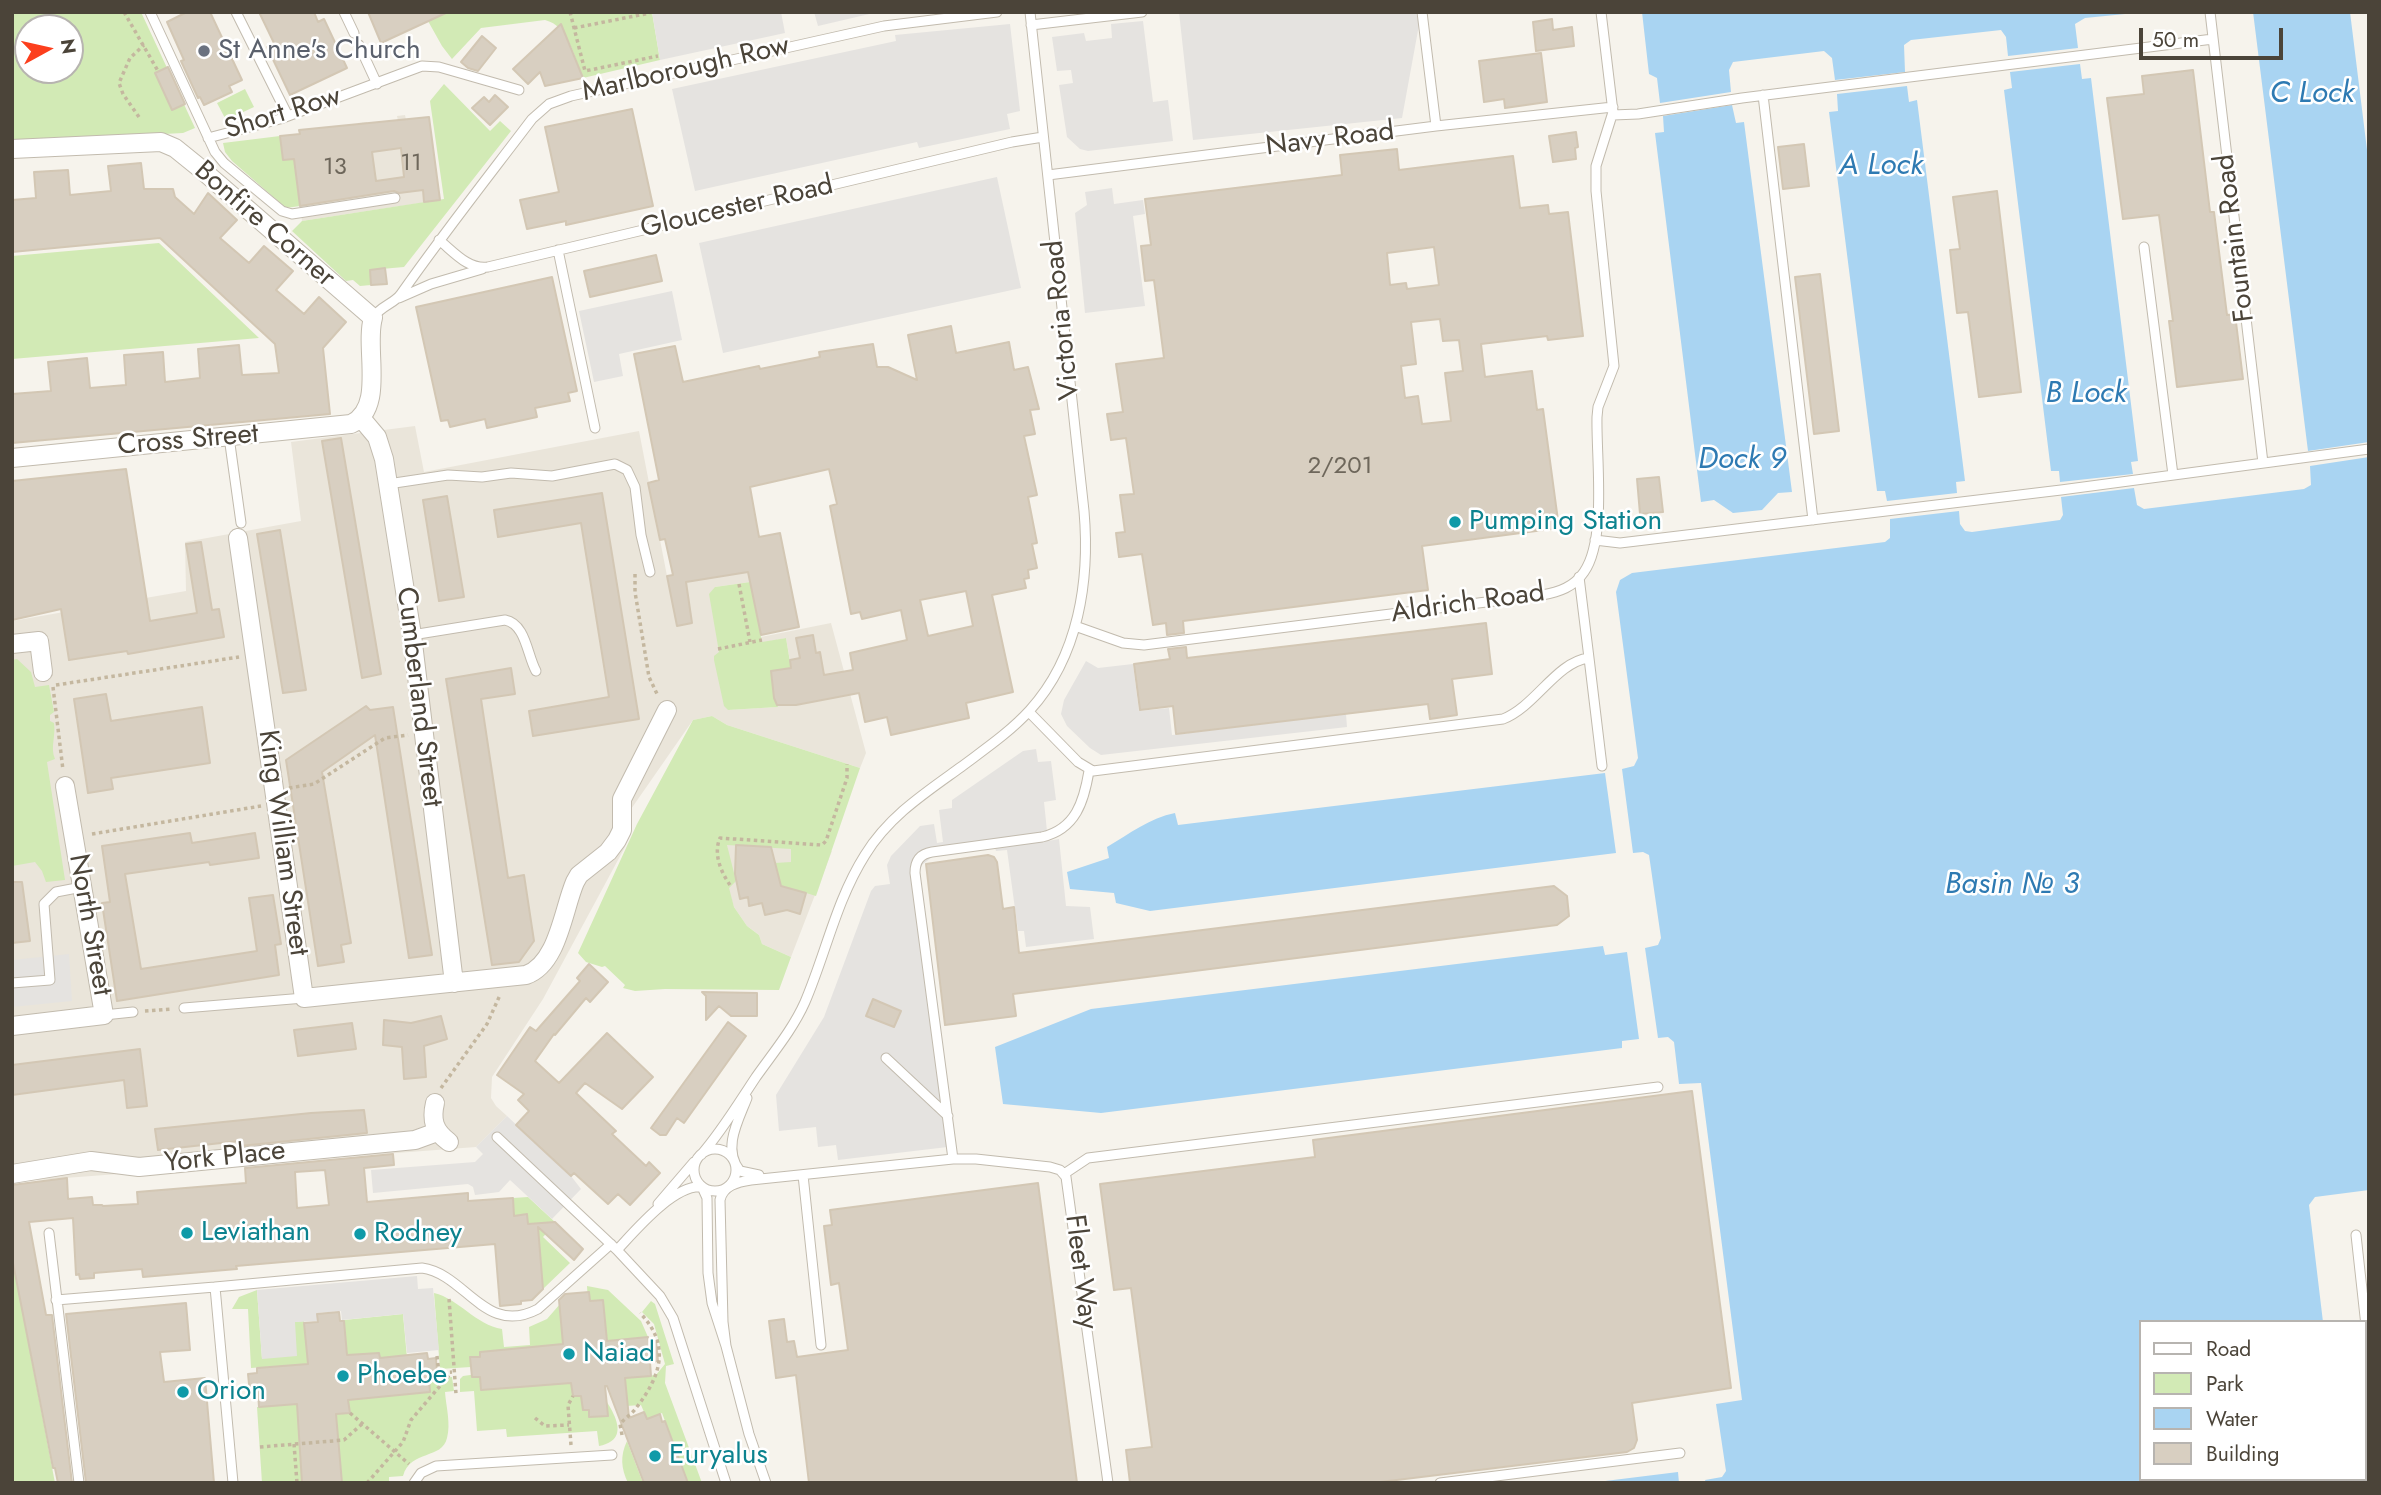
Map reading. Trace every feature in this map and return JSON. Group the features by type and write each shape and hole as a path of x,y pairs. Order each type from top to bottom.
{"street":[{"name":"Bonfire Corner","path":"13,149 152,142 161,142 175,148 373,317"},
{"path":"361,418 367,410 371,388 369,334 373,317"},
{"name":"Cross Street","path":"12,457 341,426 361,418"},
{"name":"Cumberland Street","path":"361,418 377,438 384,459 412,635 454,983"},
{"name":"King William Street","path":"239,531 304,998"},
{"path":"12,644 39,641 48,678"},
{"path":"304,998 526,975 541,968 558,936 579,875 614,846 622,830 622,799 667,710"},
{"name":"North Street","path":"12,1026 104,1015 65,786"},
{"name":"York Place","path":"12,1174 91,1161 139,1167 443,1137 432,1119 435,1102"}],"lane":[{"path":"150,12 208,138 224,163 286,213 395,198"},
{"path":"236,12 288,116"},
{"path":"344,12 354,33"},
{"name":"Marlborough Row","path":"398,299 439,240 532,119 544,107 556,101 884,26 998,12"},
{"name":"Victoria Road","path":"754,1080 804,1004 846,892 857,868 876,839 902,810 996,741 1029,712 1056,671 1075,626 1086,575 1087,544 1030,12"},
{"path":"1031,25 1142,12"},
{"path":"1422,12 1436,126"},
{"name":"Aldrich Road","path":"1075,626 1123,643 1144,645 1550,594 1567,588 1579,577 1589,563 1595,540 1597,417 1614,366 1596,166 1613,111 1601,12"},
{"name":"Fountain Road","path":"2210,12 2263,463"},
{"name":"Navy Road","path":"1048,175 1436,126 1613,111 1661,110 2213,39"},
{"path":"359,45 377,83"},
{"name":"Short Row","path":"208,138 288,116 428,65 519,90"},
{"path":"1763,95 1813,520"},
{"name":"Gloucester Road","path":"398,299 431,284 488,267 1013,142 1043,138"},
{"path":"439,240 470,264 478,268 488,267"},
{"path":"2144,247 2173,475"},
{"path":"558,250 595,428"},
{"path":"373,317 377,311 398,299"},
{"path":"229,437 239,531"},
{"path":"1595,540 1620,543 2369,449"},
{"path":"387,484 448,475 476,477 511,473 552,476 615,464 627,470 635,487 641,535 650,572"},
{"path":"1579,577 1602,766"},
{"path":"412,635 512,621 523,637 536,671"},
{"path":"1029,712 1088,771 1102,771 1503,719 1524,708 1571,663 1589,658"},
{"path":"953,1159 915,865 920,857 928,852 1037,838 1058,832 1072,820 1080,807 1088,771"},
{"path":"12,983 50,980 44,904 56,892 82,887"},
{"path":"184,1008 304,998"},
{"path":"104,1015 133,1012"},
{"path":"886,1058 948,1116"},
{"path":"646,1220 715,1139 754,1080"},
{"path":"726,1346 720,1200 722,1192 735,1174 731,1142 754,1080"},
{"path":"1064,1174 1088,1158 1658,1087"},
{"path":"497,1137 614,1247 660,1296 671,1313 726,1483"},
{"path":"766,1483 739,1403 726,1346 712,1303 708,1273 707,1198 694,1173 699,1156 708,1150 720,1150 727,1154 738,1170 745,1173 789,1177"},
{"name":"Fleet Way","path":"789,1177 953,1159 1051,1167 1064,1174 1069,1185 1108,1483"},
{"path":"803,1175 821,1345"},
{"path":"56,1300 422,1268 431,1269 441,1275 496,1314 523,1314 538,1309 676,1196 693,1188 702,1187 717,1191 745,1181 789,1177"},
{"path":"49,1233 79,1483"},
{"path":"2356,1235 2365,1320"},
{"path":"215,1287 233,1483"},
{"path":"2367,1335 2369,1353"},
{"path":"1440,1483 1680,1453"},
{"path":"414,1483 421,1473 436,1466 612,1455"}],"path":[{"path":"124,12 158,71"},
{"path":"570,12 586,71 659,56"},
{"path":"574,28 649,13"},
{"path":"139,117 123,94 119,83 130,58 144,45"},
{"path":"650,572 635,572 635,592 649,677 667,710"},
{"path":"739,584 750,642"},
{"path":"718,649 762,640"},
{"path":"65,786 48,678 254,654"},
{"path":"74,837 275,797 314,784 385,738 424,733"},
{"path":"730,886 720,869 717,848 720,838 822,845 826,841 847,778 847,764"},
{"path":"435,1102 444,1083 487,1024 509,977"},
{"path":"133,1012 184,1008"},
{"path":"449,1299 452,1372 456,1394"},
{"path":"622,1435 620,1424 641,1401 661,1363 655,1331 640,1313"},
{"path":"437,1356 439,1373 452,1372"},
{"path":"367,1483 403,1442 411,1420 452,1372"},
{"path":"572,1396 568,1405 572,1457"},
{"path":"350,1413 409,1464"},
{"path":"535,1418 545,1426 569,1425"},
{"path":"260,1447 347,1439 362,1424"},
{"path":"294,1444 297,1483"}],"shaded area":[{"path":"652,12 781,12 785,33 660,60"},
{"path":"814,12 878,12 818,26"},
{"path":"1179,12 1416,12 1419,25 1402,118 1193,140"},
{"path":"1143,21 1153,102 1168,100 1173,141 1088,151 1080,149 1067,137 1059,85 1073,83 1071,70 1057,71 1052,37 1084,33 1086,41 1112,38 1111,24"},
{"path":"1010,24 1020,111 1007,114 1010,129 919,148 917,142 695,191 672,89 896,41 895,35"},
{"path":"405,115 406,120 429,117 440,200 302,221 291,135 299,134 299,130 330,130 329,127 358,127 358,123 398,121 397,116"},
{"path":"997,177 1021,288 723,353 699,243"},
{"path":"1112,188 1114,204 1143,200 1145,214 1133,216 1145,306 1085,313 1075,213 1087,205 1085,192"},
{"path":"672,291 682,340 619,354 623,376 594,382 579,311"},
{"path":"415,426 424,472 639,431 667,576 746,564 750,582 715,587 719,652 728,710 777,707 771,671 791,667 786,638 762,643 761,637 831,623 866,753 860,768 727,725 712,716 693,720 629,812 631,826 625,847 543,999 492,1077 491,1098 507,1116 476,1147 12,1182 12,621 186,591 185,542 301,521 291,442"},
{"path":"1086,661 1098,668 1133,664 1139,711 1169,708 1172,735 1346,714 1347,727 1101,755 1067,726 1061,714 1064,700"},
{"path":"1036,749 1038,762 1051,761 1056,800 1044,802 1048,841 1059,839 1066,906 1090,907 1094,939 1026,947 1024,931 1018,931 1007,850 996,851 995,848 932,857 922,865 920,872 956,1146 838,1160 836,1145 818,1147 816,1127 779,1131 776,1095 824,1017 871,891 875,886 890,884 887,865 891,856 920,826 934,824 937,843 943,842 939,810 952,808 952,800 1023,751"},
{"path":"727,844 832,851 791,957 762,944 759,935 747,926 734,907 729,892"},
{"path":"69,954 72,1001 12,1007 12,960"},
{"path":"507,1116 571,1176 581,1189 552,1219 510,1180 499,1192 475,1195 473,1187 468,1184 373,1193 371,1170 475,1162 483,1154 476,1147"},
{"path":"417,1276 418,1289 433,1288 439,1350 407,1353 403,1314 342,1320 341,1311 317,1313 317,1321 295,1322 297,1356 262,1359 257,1290"}],"green space":[{"path":"12,12 141,12 195,128 183,133 12,142"},
{"path":"448,12 652,12 660,60 583,78 565,35 553,23 545,20 481,28 452,59 428,21"},
{"path":"444,84 490,131 500,121 511,131 404,267 370,270 371,285 360,286 353,280 346,281 292,231 302,221 444,199 430,101"},
{"path":"245,89 254,107 226,120 217,103"},
{"path":"280,136 283,160 294,159 300,206 286,208 232,161 225,152 223,143"},
{"path":"159,243 259,338 12,359 12,256"},
{"path":"750,582 762,642 786,638 791,668 772,671 774,698 778,707 728,710 724,706 714,660 714,656 719,652 709,594 715,587"},
{"path":"17,659 31,672 35,687 49,685 54,712 50,715 50,721 54,723 55,759 47,762 65,880 46,882 35,862 12,866 12,660"},
{"path":"712,716 727,725 860,768 816,896 780,885 775,863 791,862 791,849 727,845 736,881 729,888 734,907 747,926 759,935 762,944 791,957 779,990 635,991 623,988 625,985 605,966 586,962 578,953 637,824 693,720"},
{"path":"528,1197 556,1223 543,1237 570,1263 543,1289 538,1224 528,1224 527,1214 514,1216 513,1198"},
{"path":"12,1258 55,1483 12,1483"},
{"path":"587,1286 608,1290 641,1321 648,1337 607,1341 588,1302"},
{"path":"257,1290 262,1359 295,1322 304,1321 308,1364 251,1368 248,1309 232,1309 239,1297"},
{"path":"434,1293 452,1301 484,1323 502,1329 504,1347 530,1345 529,1327 547,1319 560,1304 565,1348 470,1357 471,1367 440,1369"},
{"path":"651,1301 655,1304 674,1364 666,1366 665,1383 702,1483 688,1483 662,1413 647,1419 641,1405 626,1406 625,1378 656,1375 665,1364 654,1324 642,1312"},
{"path":"403,1314 407,1358 399,1356 345,1365 344,1320"},
{"path":"485,1373 587,1375 614,1414 617,1434 611,1441 599,1446 597,1431 507,1437 506,1429 477,1431 474,1391 460,1392 460,1379 463,1376"},
{"path":"392,1375 452,1377 454,1391 445,1392 449,1427 444,1445 413,1462 403,1476 389,1477 389,1483 342,1483 334,1400"},
{"path":"297,1404 302,1483 262,1483 257,1407"},
{"path":"627,1441 643,1483 628,1483 626,1478 622,1457"}],"water":[{"path":"1642,12 2145,12 2085,18 2075,24 2078,48 2008,56 2006,37 2001,30 1911,40 1904,45 1905,72 1835,80 1832,58 1824,51 1733,62 1729,70 1731,92 1660,103 1657,78 1649,74"},
{"name":"C Lock","path":"2253,12 2350,12 2369,166 2369,442 2308,451"},
{"name":"B Lock","path":"2080,64 2082,79 2091,78 2138,461 2131,462 2133,474 2060,482 2059,471 2051,471 2004,90 2012,88 2010,72"},
{"name":"A Lock","path":"1907,86 1909,102 1917,100 1965,481 1956,482 1957,493 1887,501 1885,491 1877,491 1829,112 1838,111 1837,94"},
{"name":"Dock 9","path":"1732,105 1736,123 1744,122 1792,492 1778,493 1762,510 1733,513 1714,500 1701,502 1655,133 1664,132 1663,116"},
{"name":"Basin № 3","path":"2369,457 2369,1190 2315,1197 2309,1205 2323,1320 2140,1320 2140,1481 2343,1483 1706,1483 1705,1480 1722,1477 1726,1471 1716,1404 1742,1400 1701,1083 1679,1084 1674,1042 1668,1037 1658,1038 1645,948 1658,945 1661,938 1649,855 1643,852 1633,853 1622,769 1634,766 1638,758 1616,592 1620,580 1632,573 1885,542 1890,538 1890,519 1959,511 1960,524 1965,531 1972,532 2060,520 2063,515 2061,497 2134,488 2137,505 2144,509 2304,489 2311,485 2310,466"},
{"path":"1605,773 1616,853 1150,911 1116,903 1114,893 1070,889 1067,872 1109,858 1107,847 1148,823 1175,813 1178,825"},
{"path":"1603,946 1605,955 1627,952 1639,1039 1622,1041 1622,1048 1101,1113 1003,1104 995,1047 1091,1009"},
{"path":"1678,1472 1679,1483 1589,1483"}],"building":[{"name":"St Anne's Church","path":"187,12 210,12 242,80 229,86 232,92 204,105 181,61 184,60 167,22"},
{"path":"259,12 314,12 318,22 324,19 347,68 290,95 267,47 274,43"},
{"path":"368,12 448,12 381,43"},
{"path":"1552,19 1553,30 1572,27 1574,46 1536,51 1533,22"},
{"path":"561,24 583,78 545,86 540,72 528,84 513,69"},
{"path":"482,36 496,48 478,71 461,62"},
{"path":"1541,53 1547,102 1505,108 1504,99 1484,102 1479,61"},
{"path":"168,67 185,104 172,110 155,73"},
{"path":"2193,70 2210,212 2214,212 2227,315 2235,314 2243,379 2177,387 2169,321 2173,321 2159,215 2123,219 2107,98 2144,94 2142,76"},
{"path":"495,95 508,107 490,125 472,108 484,97 489,102"},
{"path":"632,109 653,206 566,225 566,221 527,229 520,200 559,192 545,127"},
{"path":"429,117 440,200 424,202 423,190 399,193 394,191 300,206 294,159 283,160 280,136 300,134 299,130","holes":["401,148 404,177 376,181 372,152"]},
{"path":"1576,132 1576,159 1553,162 1549,136"},
{"path":"1804,144 1809,186 1783,189 1778,147"},
{"path":"1397,149 1399,170 1513,156 1520,208 1548,205 1549,214 1568,212 1583,336 1548,340 1547,336 1481,344 1485,377 1532,371 1537,410 1543,409 1559,528 1422,546 1428,590 1183,621 1184,633 1167,635 1166,623 1153,625 1142,554 1119,557 1116,533 1125,532 1120,495 1134,494 1126,438 1111,440 1107,414 1123,412 1116,364 1164,358 1154,280 1145,281 1141,246 1151,245 1145,199 1342,175 1340,155","holes":["1434,247 1439,285 1407,289 1406,283 1390,285 1387,253","1440,319 1443,341 1459,340 1463,371 1445,373 1451,421 1422,424 1418,396 1405,398 1401,366 1416,364 1411,322"]},
{"path":"141,163 144,189 173,189 175,197 194,214 208,193 237,220 220,238 249,263 264,246 293,271 276,290 304,314 319,297 346,322 323,348 330,414 12,443 12,394 51,391 48,362 87,358 90,388 126,385 124,355 163,352 165,382 200,378 198,349 239,345 242,375 279,373 275,344 160,238 12,252 12,200 36,198 34,172 68,170 70,195 111,191 108,166"},
{"path":"1997,191 2021,392 1979,397 1968,312 1957,313 1950,250 1960,249 1953,197"},
{"path":"656,255 662,281 590,297 584,271"},
{"path":"385,268 387,284 371,285 370,270"},
{"path":"1820,274 1839,431 1814,434 1795,277"},
{"path":"552,277 577,391 568,393 570,401 535,408 537,417 487,428 485,419 450,427 448,420 441,421 416,307"},
{"path":"951,326 956,353 1009,342 1014,370 1028,367 1039,409 1030,410 1035,434 1024,436 1037,495 1028,497 1037,543 1032,544 1037,568 1028,570 1029,578 1024,579 1026,588 992,595 1013,692 966,703 969,718 891,735 887,717 865,722 859,693 796,705 777,705 774,698 771,671 791,668 790,660 800,658 796,638 813,635 816,653 820,652 824,675 853,670 850,653 907,640 901,610 862,619 860,612 851,614 830,506 837,504 829,469 750,487 759,537 780,533 799,627 761,635 748,572 686,582 692,623 677,626 667,576 673,575 665,539 660,540 648,483 659,480 634,354 675,346 683,382 820,357 819,352 873,344 877,367 888,367 917,380 908,335","holes":["966,591 973,626 928,636 920,600"]},
{"path":"341,438 381,674 362,678 322,441"},
{"path":"126,469 150,621 197,613 186,544 201,542 212,610 219,609 224,637 128,654 127,651 69,660 61,609 12,620 12,481"},
{"path":"1659,477 1663,512 1640,514 1637,479"},
{"path":"602,493 639,719 533,736 529,711 609,697 581,523 498,537 494,510"},
{"path":"447,496 464,597 439,601 423,500"},
{"path":"280,530 306,690 283,693 257,534"},
{"path":"1486,623 1492,674 1452,679 1457,715 1430,719 1428,704 1176,734 1173,706 1140,710 1134,664 1170,659 1168,649 1186,647 1187,658"},
{"path":"511,668 515,694 481,699 508,878 524,875 534,941 519,962 492,965 446,679"},
{"path":"106,694 111,721 202,707 210,763 111,778 113,789 88,793 74,699"},
{"path":"366,706 370,710 393,707 432,955 409,958 375,735 322,772 351,943 341,945 344,962 318,966 286,760"},
{"path":"190,833 192,843 255,833 259,858 125,874 141,969 257,951 249,898 273,895 281,944 275,945 279,975 117,1001 102,903 110,902 102,846"},
{"path":"736,845 771,847 781,886 806,893 800,914 787,910 765,915 762,903 749,906 748,897 740,899 735,874"},
{"path":"988,855 994,857 997,862 1003,909 1014,907 1019,953 1554,886 1567,896 1569,916 1557,925 1013,994 1016,1016 945,1025 926,864"},
{"path":"12,882 22,882 30,941 12,943"},
{"path":"589,964 608,982 590,1002 586,998 554,1034 535,1061 559,1083 607,1033 653,1077 622,1109 585,1083 576,1093 616,1131 612,1134 646,1166 649,1162 660,1173 630,1205 618,1194 608,1204 574,1173 571,1176 516,1125 529,1111 518,1100 524,1094 497,1075 530,1027 536,1031 580,981 577,978"},
{"path":"702,992 757,993 757,1016 731,1016 719,1006 706,1020 706,996"},
{"path":"873,999 901,1011 894,1027 866,1016"},
{"path":"441,1016 447,1039 424,1046 426,1077 404,1079 402,1047 383,1045 384,1020 411,1023"},
{"path":"728,1022 746,1036 684,1123 677,1118 666,1135 660,1135 651,1128"},
{"path":"352,1023 356,1049 298,1056 294,1030"},
{"path":"140,1049 147,1106 127,1108 124,1080 12,1095 12,1065"},
{"path":"1692,1091 1731,1388 1632,1403 1637,1440 1634,1448 1627,1452 1372,1483 1130,1483 1126,1450 1152,1447 1131,1288 1114,1290 1100,1184 1315,1157 1313,1140"},
{"path":"364,1110 367,1133 240,1146 239,1141 158,1150 155,1129 311,1113"},
{"path":"393,1154 394,1165 364,1168 367,1202 468,1193 468,1201 513,1198 514,1216 527,1214 528,1224 555,1222 583,1249 574,1260 538,1227 543,1289 532,1300 500,1306 495,1244 236,1266 237,1269 143,1277 142,1269 94,1273 94,1278 80,1279 79,1274 76,1275 73,1218 29,1222 46,1315 52,1315 72,1483 58,1483 12,1258 12,1185 67,1178 68,1199 92,1197 93,1205 103,1206 138,1204 137,1192 246,1183 245,1168","holes":["325,1170 329,1205 297,1208 295,1172"]},
{"path":"1038,1183 1077,1483 809,1483 796,1375 776,1378 769,1321 784,1319 787,1342 794,1341 797,1357 848,1350 839,1283 831,1285 824,1226 832,1225 830,1210"},
{"name":"Naiad","path":"589,1292 590,1301 603,1300 607,1341 648,1337 649,1342 656,1341 658,1361 650,1362 651,1376 625,1378 629,1418 644,1412 647,1419 660,1414 688,1483 644,1483 607,1386 608,1416 589,1417 589,1410 583,1410 581,1396 573,1396 571,1383 481,1390 480,1377 472,1377 470,1357 480,1357 480,1352 563,1344 559,1300 565,1294"},
{"name":"Orion","path":"186,1303 190,1350 160,1352 164,1382 205,1378 214,1483 86,1483 66,1314"},
{"name":"Phoebe","path":"339,1312 340,1321 344,1321 347,1355 379,1353 380,1358 427,1353 428,1359 436,1358 437,1378 429,1379 430,1392 348,1400 350,1413 336,1414 342,1483 302,1483 297,1404 259,1407 258,1393 250,1394 248,1374 257,1373 257,1368 308,1364 304,1323 318,1322 317,1314"}],"place":[{"name":"St Anne's Church","path":"204,51"},
{"name":"Pumping Station","path":"1455,522"},
{"name":"Leviathan","path":"187,1233"},
{"name":"Rodney","path":"360,1234"},
{"name":"Naiad","path":"569,1354"},
{"name":"Phoebe","path":"343,1376"},
{"name":"Orion","path":"183,1392"},
{"name":"Euryalus","path":"655,1456"}]}
